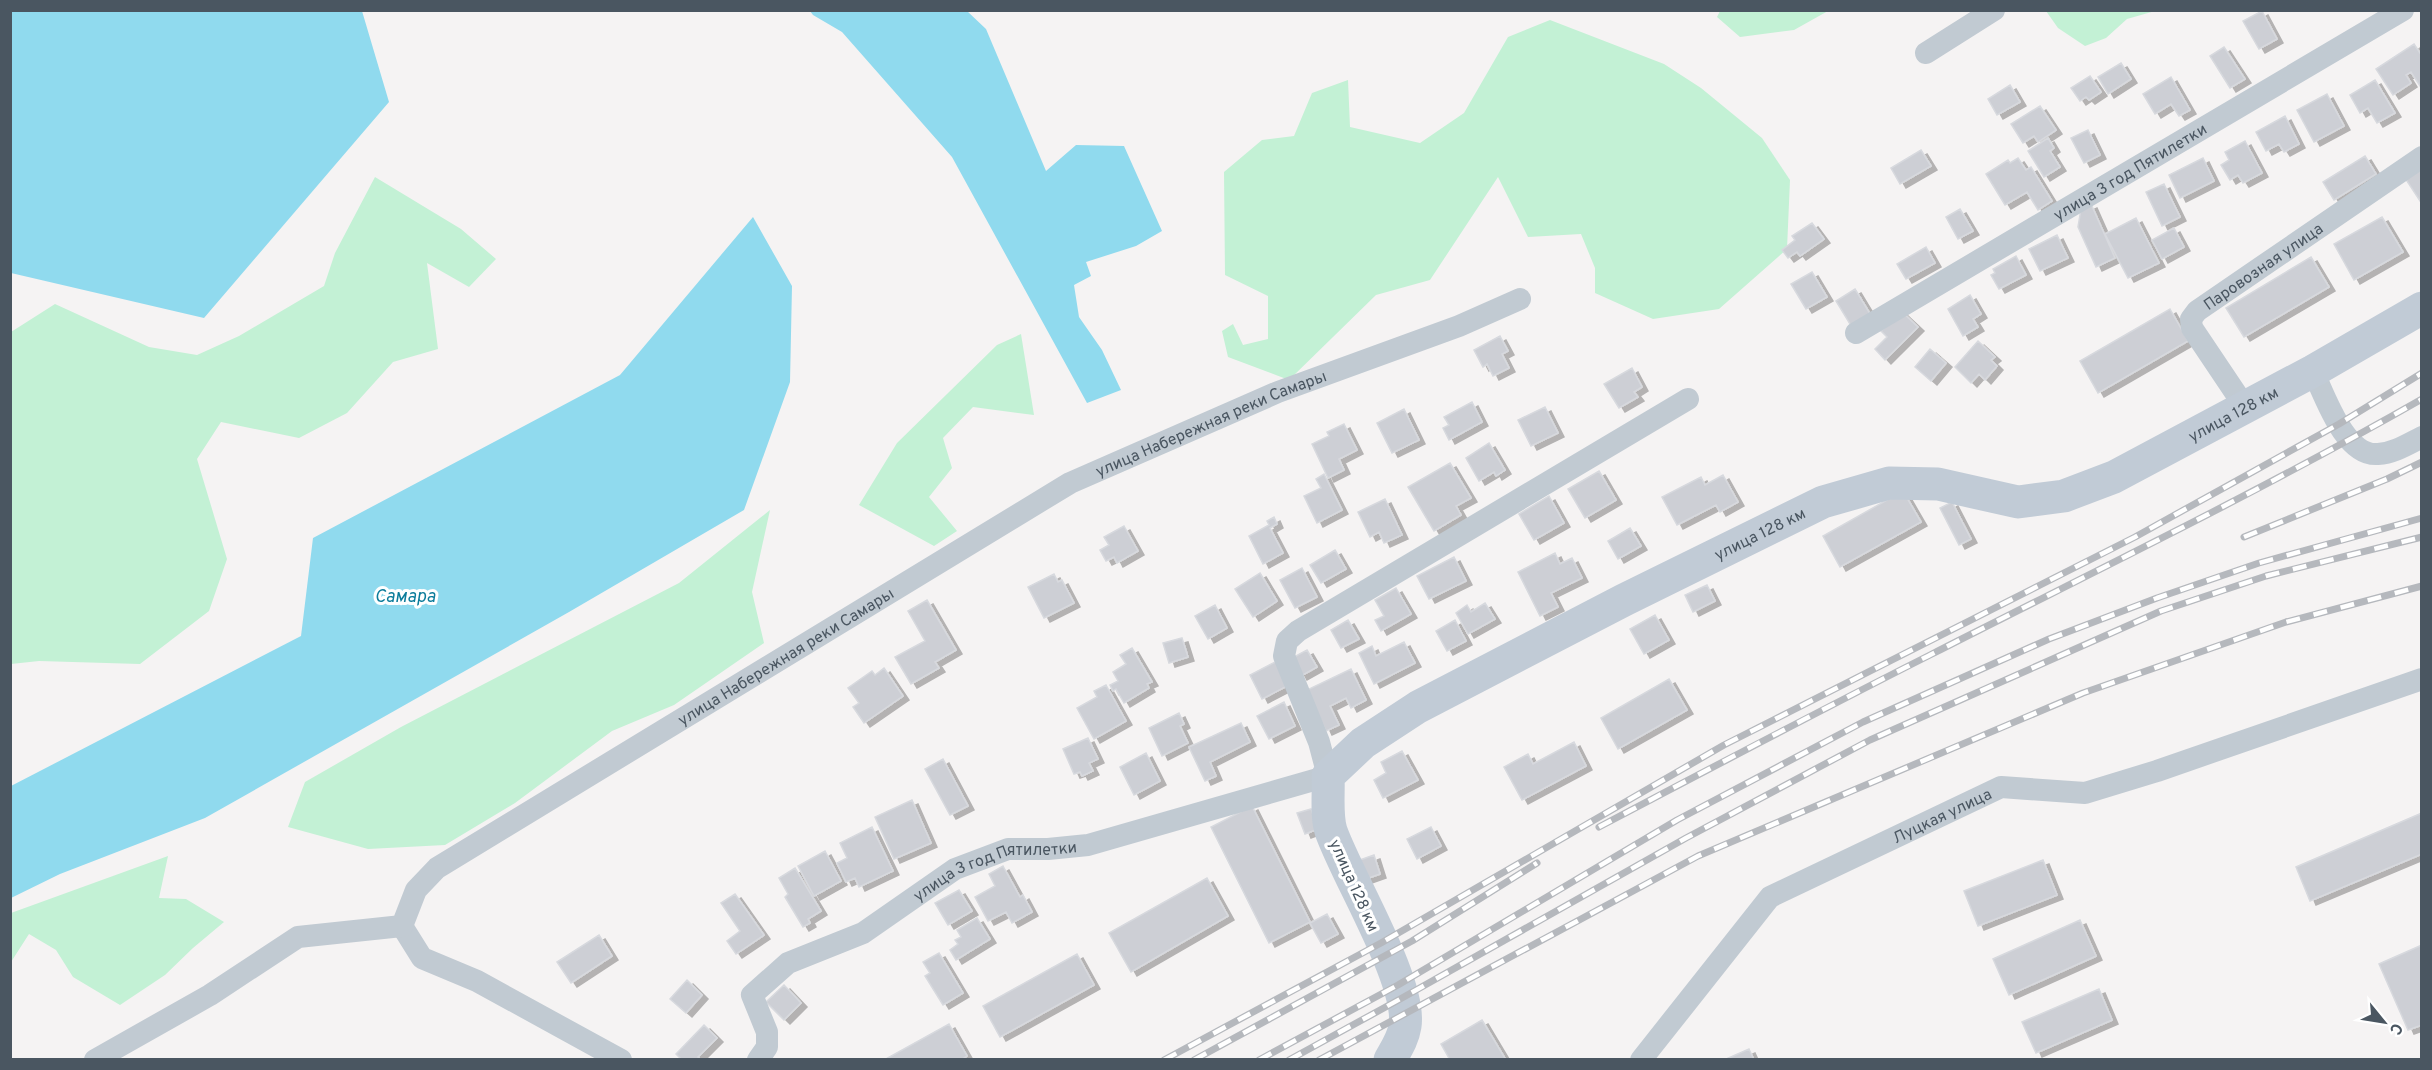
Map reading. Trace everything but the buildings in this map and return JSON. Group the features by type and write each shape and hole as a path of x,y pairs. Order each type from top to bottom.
{"street":[{"path":"1926,53 1994,10"},
{"name":"улица 3 год Пятилетки","path":"1856,333 2403,10"},
{"name":"Паровозная улица","path":"2245,407 2192,328 2190,319 2197,311 2421,157"},
{"name":"улица Набережная реки Самары","path":"402,926 416,890 436,868 1070,483 1278,392 1460,326 1520,299"},
{"name":"улица 128 км","path":"1390,1059 1400,1043 1405,1027 1405,1013 1398,985 1387,955 1330,828 1328,776 1363,743 1418,706 1822,502 1889,483 1938,484 2018,502 2064,496 2114,477 2313,371 2421,308"},
{"path":"2313,371 2349,441 2363,453 2388,452 2421,437"},
{"path":"1328,776 1318,742 1284,656 1287,641 1298,631 1688,399"},
{"name":"Луцкая улица","path":"1641,1059 1770,897 2001,787 2085,793 2157,771 2421,679"},
{"name":"улица 3 год Пятилетки","path":"758,1059 766,1047 767,1032 752,995 788,963 863,933 955,869 1008,849 1088,845 1328,776"},
{"path":"95,1059 210,995 298,937 402,926 423,958 477,981 621,1059"}],"green space":[{"path":"1720,10 1828,11 1794,30 1740,37 1717,17"},
{"path":"2046,11 2155,11 2127,19 2106,38 2085,46 2058,28"},
{"path":"1550,20 1664,64 1701,88 1762,138 1790,180 1787,249 1719,309 1653,319 1595,293 1595,268 1581,234 1528,237 1498,177 1430,280 1376,295 1289,380 1228,357 1222,331 1233,324 1243,345 1268,339 1268,296 1225,275 1224,172 1262,140 1294,136 1312,93 1348,80 1350,127 1420,143 1464,113 1508,37"},
{"path":"375,177 461,229 496,259 469,287 427,263 438,349 393,362 347,413 299,438 221,422 197,459 227,559 209,611 140,664 39,661 11,664 11,332 55,304 149,347 197,355 239,336 324,286 335,253"},
{"path":"1021,334 1034,415 973,407 943,438 952,468 929,497 957,531 934,546 859,505 897,443 997,345"},
{"path":"770,510 752,592 764,643 674,705 612,731 515,803 445,845 368,849 288,827 305,782 401,727 679,583"},
{"path":"168,856 159,898 186,899 224,922 165,975 120,1005 73,977 56,950 29,934 11,962 11,913"}],"water":[{"path":"10,11 362,11 389,102 204,318 11,273"},
{"path":"810,11 967,11 986,29 1046,171 1076,145 1124,146 1162,231 1136,246 1086,262 1091,276 1074,285 1079,317 1102,350 1121,390 1087,403 952,157 842,32"},
{"name":"Самара","path":"753,217 792,286 790,382 744,510 205,818 60,874 11,898 11,786 301,636 313,538 620,375"}],"railway":[{"path":"1164,1060 1381,943 1724,745 2135,537 2339,424 2422,373"},
{"path":"1599,827 1847,697 2239,498 2422,399"},
{"path":"2244,537 2387,479 2422,462"},
{"path":"1259,1060 1398,985 1677,820 1863,722 2049,639 2157,598 2259,563 2422,518"},
{"path":"1289,1060 1686,838 1870,740 2161,611 2266,576 2422,537"},
{"path":"1319,1060 1698,856 2083,693 2286,622 2422,586"},
{"path":"1194,1060 1412,941 1537,863"}]}
